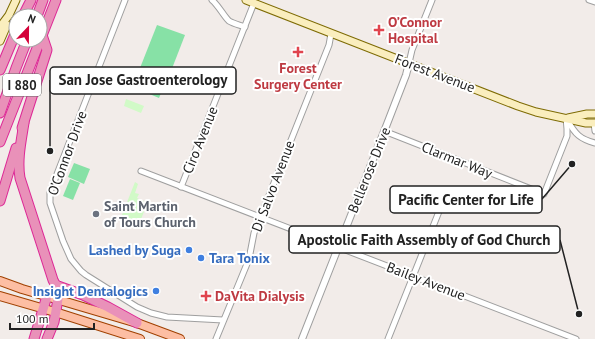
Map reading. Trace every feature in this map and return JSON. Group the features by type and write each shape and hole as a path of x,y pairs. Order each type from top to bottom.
{"highway":[{"name":"I 880","path":"48,20 56,0"},
{"path":"0,70 9,48"},
{"name":"I 880","path":"0,113 24,48"},
{"name":"I 880","path":"0,142 37,48"},
{"path":"0,201 48,50 47,48"},
{"path":"24,123 18,168 55,284 83,294 137,323"},
{"path":"34,339 46,296"},
{"path":"47,339 54,322 58,299"}],"main road":[{"name":"Forest Avenue","path":"246,0 518,106 536,112 586,123 595,123"},
{"path":"0,30 8,16"},
{"path":"0,41 8,20"},
{"path":"566,118 595,114"},
{"path":"0,281 137,323 180,339"},
{"path":"0,296 140,339"}],"street":[{"name":"O’Connor Drive","path":"125,0 50,192 50,203 52,210 71,259 81,271 100,284 137,307 151,313 167,317 223,320"},
{"path":"212,0 217,4 228,19 233,23 245,27"},
{"name":"Bellerose Drive","path":"302,339 406,75 412,50 432,0"},
{"path":"589,0 595,2"},
{"name":"Ciro Avenue","path":"181,187 254,3"},
{"name":"Di Salvo Avenue","path":"216,339 249,259 254,233 329,45 331,34"},
{"path":"566,118 573,131 579,137 595,143"},
{"name":"Clarmar Way","path":"384,131 544,194 567,136 568,129 566,118"},
{"path":"595,123 595,132"},
{"name":"Bailey Avenue","path":"141,171 576,339"},
{"path":"388,339 440,209 446,204"}],"green space":[{"path":"157,25 185,35 166,84 138,73"},
{"path":"145,78 164,86 159,98 140,90"},
{"path":"126,99 144,106 141,113 124,106"},
{"path":"74,163 90,169 84,184 68,177"},
{"path":"70,179 80,183 73,200 63,196"},
{"path":"135,182 138,184 135,193 139,194 137,198 144,201 141,207 145,209 138,227 120,220"}],"place":[{"name":"O’Connor Hospital","path":"379,30"},
{"name":"Forest Surgery Center","path":"298,52"},
{"name":"San Jose Gastroenterology","path":"50,151"},
{"name":"Pacific Center for Life","path":"572,164"},
{"name":"Saint Martin of Tours Church","path":"96,214"},
{"name":"Lashed by Suga","path":"189,250"},
{"name":"Tara Tonix","path":"201,258"},
{"name":"Insight Dentalogics","path":"156,291"},
{"name":"DaVita Dialysis","path":"206,296"},
{"name":"Apostolic Faith Assembly of God Church","path":"579,314"}]}
